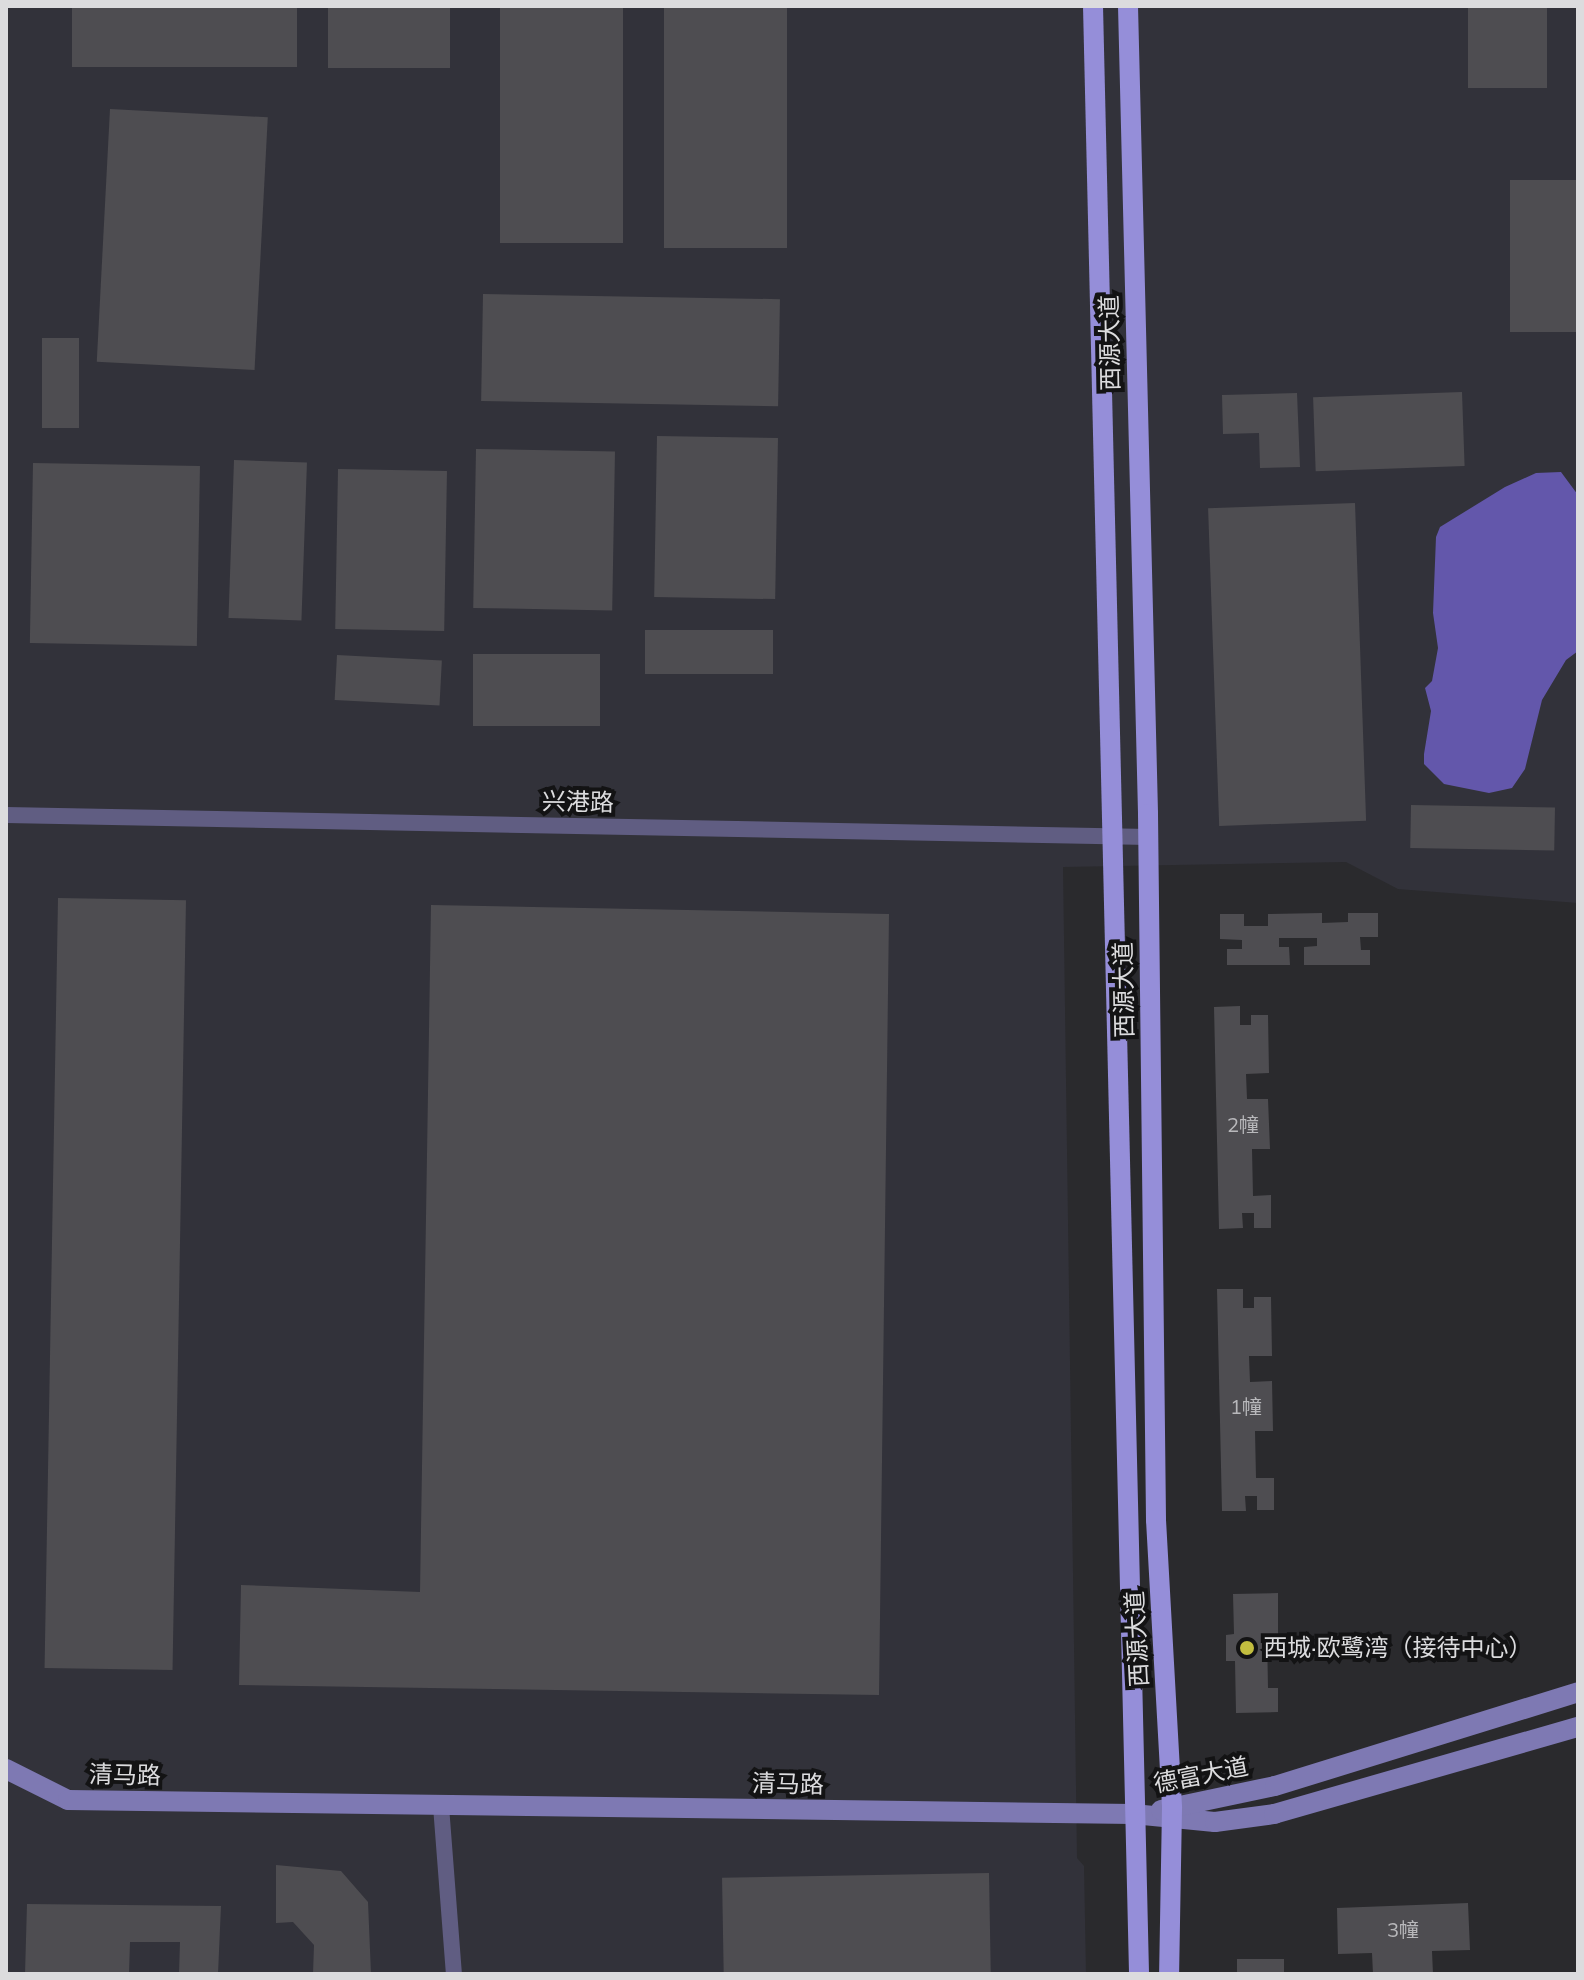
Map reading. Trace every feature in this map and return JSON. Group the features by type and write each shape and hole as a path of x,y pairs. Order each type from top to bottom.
{"main road":[{"name":"西源大道","path":"1093,6 1139,1974"},
{"name":"西源大道","path":"1128,6 1149,837 1156,1520 1172,1813 1169,1974"}],"street":[{"name":"兴港路","path":"6,815 1149,837"},
{"name":"德富大道","path":"1133,1814 1172,1813 1275,1786 1578,1692"},
{"name":"德富大道","path":"1172,1813 1215,1822 1274,1814 1578,1727"},
{"name":"清马路","path":"6,1769 68,1800 1133,1814"},
{"path":"441,1806 454,1974"}],"shaded area":[{"path":"6,6 1578,6 1578,903 1398,889 1346,862 1063,867 1077,1858 1084,1866 1086,1974 6,1974"},
{"path":"1561,472 1578,495 1578,651 1566,660 1542,700 1525,769 1512,788 1489,793 1444,784 1424,764 1431,711 1425,688 1432,681 1438,648 1433,613 1436,537 1440,527 1505,487 1536,473"}],"building":[{"path":"72,6 297,6 297,67 72,67"},
{"path":"328,6 450,6 450,68 328,68"},
{"path":"500,6 623,6 623,243 500,243"},
{"path":"664,6 787,6 787,248 664,248"},
{"path":"1468,6 1547,6 1547,88 1468,88"},
{"path":"110,109 268,117 255,370 97,362"},
{"path":"1510,180 1577,180 1577,332 1510,332"},
{"path":"483,294 780,299 778,406 481,401"},
{"path":"42,338 79,338 79,428 42,428"},
{"path":"1462,392 1465,466 1316,471 1313,397"},
{"path":"1297,393 1300,467 1260,468 1259,433 1223,434 1222,395"},
{"path":"657,436 778,438 775,599 654,597"},
{"path":"476,449 615,451 612,610 473,608"},
{"path":"234,460 307,463 301,620 228,618"},
{"path":"33,463 200,466 197,646 30,643"},
{"path":"338,469 447,471 444,631 335,629"},
{"path":"1355,503 1366,821 1219,826 1208,508"},
{"path":"645,630 773,630 773,674 645,674"},
{"path":"473,654 600,654 600,726 473,726"},
{"path":"337,655 442,660 440,705 335,700"},
{"path":"1411,805 1555,808 1554,851 1410,848"},
{"path":"58,898 186,900 173,1670 45,1668"},
{"path":"431,905 889,914 879,1695 239,1685 241,1585 420,1592"},
{"path":"1322,913 1322,923 1348,922 1348,913 1378,913 1378,937 1360,937 1361,950 1370,950 1370,965 1304,965 1304,947 1317,946 1317,938 1279,938 1279,947 1289,947 1290,965 1227,965 1227,949 1242,949 1242,940 1220,939 1220,914 1244,914 1244,926 1268,926 1268,914"},
{"path":"1240,1006 1240,1025 1251,1025 1251,1015 1268,1015 1269,1073 1246,1074 1247,1099 1268,1099 1270,1149 1252,1149 1253,1196 1271,1195 1271,1228 1254,1228 1254,1213 1242,1213 1243,1228 1219,1229 1214,1007"},
{"path":"1217,1289 1243,1289 1243,1308 1254,1308 1254,1297 1271,1297 1272,1356 1249,1356 1250,1382 1272,1381 1273,1431 1255,1431 1256,1478 1274,1478 1274,1510 1257,1510 1257,1496 1245,1496 1246,1511 1222,1511"},
{"path":"1278,1593 1278,1634 1267,1634 1268,1688 1278,1688 1278,1712 1236,1713 1235,1661 1226,1661 1226,1635 1234,1634 1233,1594"},
{"path":"276,1865 341,1871 368,1902 371,1974 313,1974 314,1945 293,1922 276,1923"},
{"path":"989,1873 991,1974 724,1974 722,1878"},
{"path":"1468,1903 1470,1950 1432,1951 1433,1974 1373,1974 1372,1953 1338,1954 1337,1908"},
{"path":"27,1904 221,1906 218,1974 179,1974 180,1942 130,1942 129,1974 25,1974"},
{"path":"1237,1959 1284,1959 1284,1974 1237,1974"}],"place":[{"name":"西城·欧鹭湾（接待中心）","path":"1247,1648"}]}
